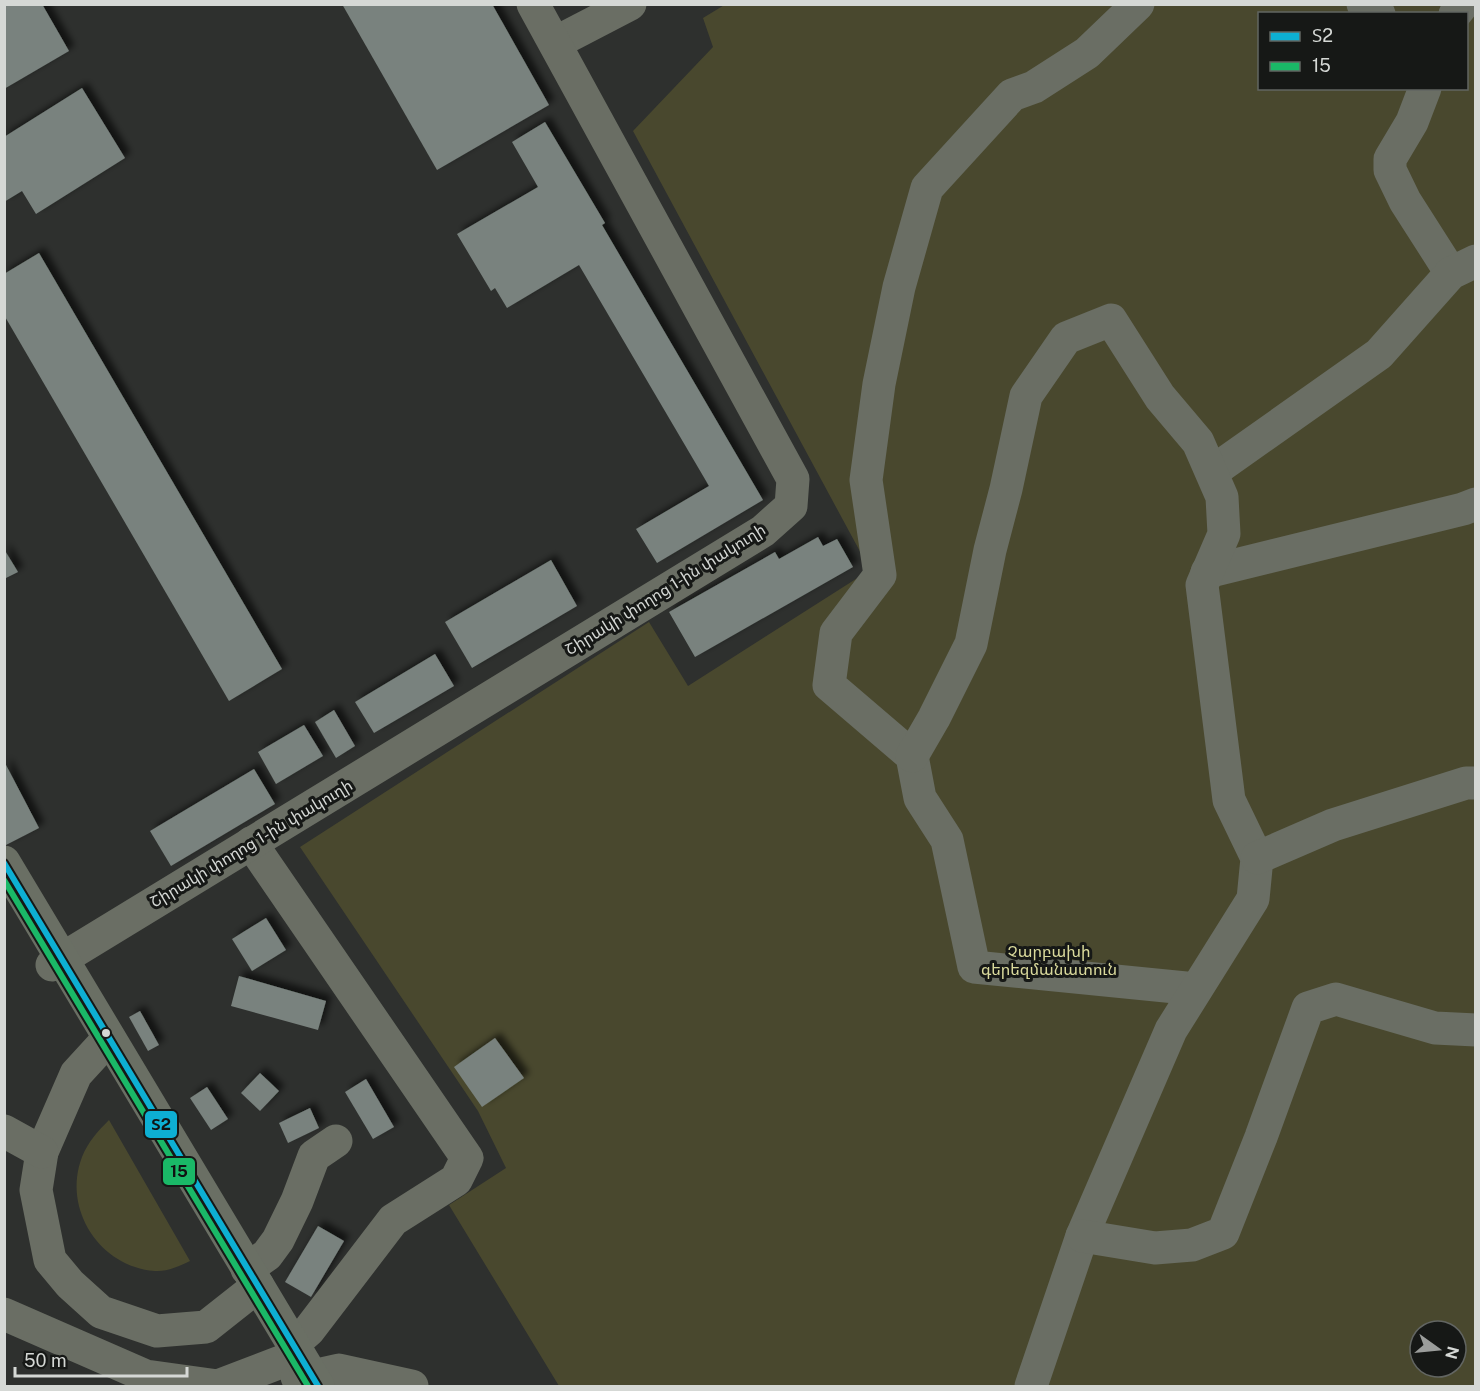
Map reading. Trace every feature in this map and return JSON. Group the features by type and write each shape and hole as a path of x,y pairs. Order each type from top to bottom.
{"main road":[{"path":"4,862 57,962 104,1043 301,1369"},
{"path":"4,884 57,962"}],"lane":[{"name":"Շիրակի փողոց 1-ին փակուղի","path":"57,962 763,531 791,506 793,479 533,4"},
{"path":"555,43 630,4"},
{"path":"1138,4 1086,53 1034,87 1012,95 927,188 899,287 879,384 866,480 880,575 836,633 829,685 912,756 920,798 947,840 974,967 1196,989"},
{"path":"1363,4 1376,12"},
{"path":"1212,472 1379,354 1463,267 1405,201 1390,170 1390,159 1412,122 1424,90"},
{"path":"912,756 971,644 990,550 1026,396 1066,338 1111,320 1160,397 1198,442 1222,497 1224,534 1202,585 1229,800 1257,858 1253,900 1171,1030 1082,1236 1030,1386"},
{"path":"1207,572 1452,512 1476,504"},
{"path":"1257,858 1333,825 1466,783 1476,783"},
{"path":"251,843 467,1158 456,1180 393,1220 309,1330 301,1369"},
{"path":"1082,1236 1155,1248 1192,1245 1223,1233 1308,1008 1336,999 1435,1028 1476,1030"},
{"path":"104,1043 76,1074 42,1152 36,1190 50,1260 70,1284 101,1312 157,1331 206,1327 251,1283 294,1209 314,1156 336,1141"},
{"path":"4,1131 42,1152"},
{"path":"4,1314 146,1376 218,1386 301,1369 339,1370 412,1386"}],"green space":[{"name":"Չարբախի գերեզմանատուն","path":"726,4 1475,5 1475,1386 559,1386 449,1205 506,1168 478,1111 300,847 649,622 688,686 870,570 633,131 713,47 703,18"},
{"path":"109,1120 190,1261 159,1271 135,1267 118,1259 102,1247 90,1232 77,1196 77,1177 87,1146"}],"building":[{"path":"4,4 42,4 69,51 4,89"},
{"path":"342,4 492,4 549,105 437,170"},
{"path":"82,88 125,158 36,214 22,191 4,202 4,137"},
{"path":"545,122 605,223 602,225 763,500 657,563 636,529 709,486 579,265 507,308 495,288 491,291 457,234 538,187 512,142"},
{"path":"39,253 282,669 229,701 4,315 4,274"},
{"path":"818,537 823,546 837,539 853,567 695,657 669,612 775,552 779,559"},
{"path":"4,549 18,572 4,579"},
{"path":"551,560 577,606 472,668 445,622"},
{"path":"435,654 454,686 374,733 355,702"},
{"path":"334,710 355,746 336,758 315,722"},
{"path":"304,725 323,756 276,784 258,752"},
{"path":"5,763 39,828 6,845 5,842"},
{"path":"254,769 275,804 171,866 150,831"},
{"path":"266,918 286,950 252,971 232,939"},
{"path":"239,976 326,1001 318,1030 231,1006"},
{"path":"140,1011 159,1045 148,1051 129,1017"},
{"path":"495,1038 524,1078 482,1107 454,1067"},
{"path":"260,1073 279,1091 260,1111 241,1093"},
{"path":"366,1079 394,1127 373,1139 345,1092"},
{"path":"207,1087 228,1119 211,1130 190,1098"},
{"path":"310,1108 319,1128 288,1143 279,1123"},
{"path":"318,1226 344,1241 311,1297 285,1282"}],"transit line":[{"name":"Տ2","path":"4,863 318,1386"},
{"name":"15","path":"4,880 308,1386"}]}
